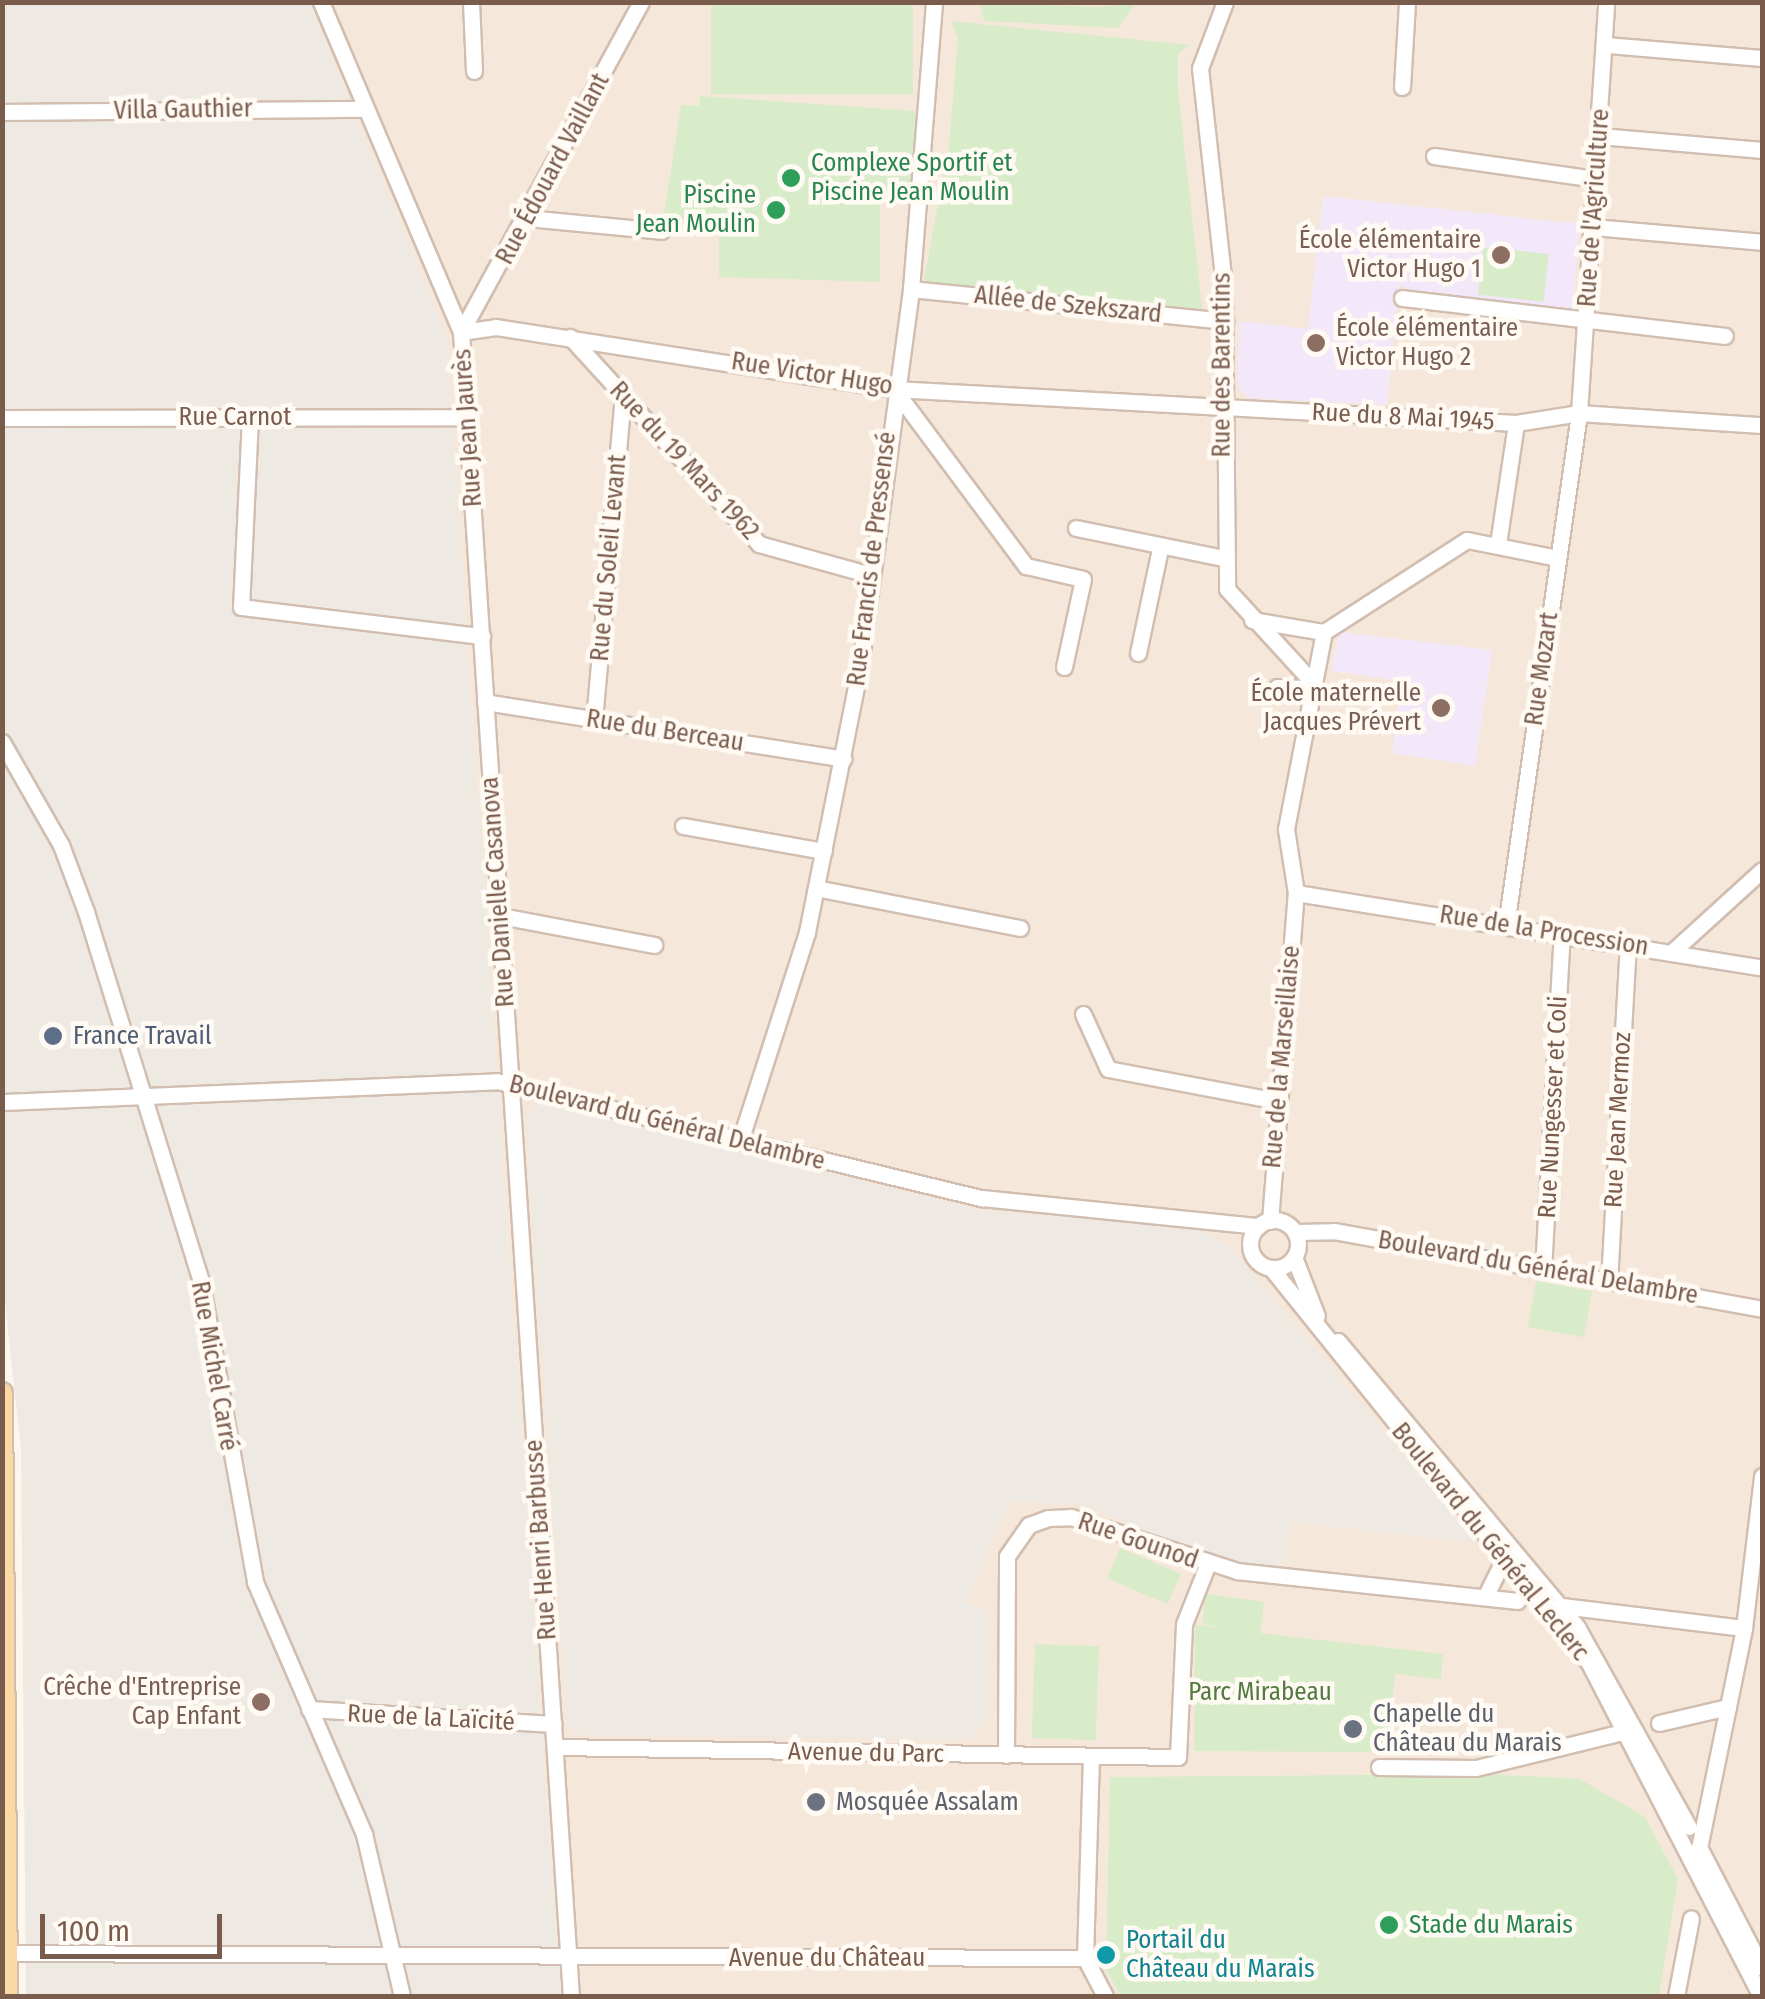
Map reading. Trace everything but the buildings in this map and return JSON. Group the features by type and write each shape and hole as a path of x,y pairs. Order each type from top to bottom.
{"main road":[{"path":"2,1393 7,1996"}],"street":[{"name":"Rue Jean Jaurès","path":"321,2 461,332 486,702"},
{"path":"471,2 474,72"},
{"name":"Rue Édouard Vaillant","path":"461,332 527,218 641,2"},
{"name":"Rue Francis de Pressensé","path":"740,1141 816,888 844,759 911,290 934,2"},
{"path":"1402,87 1407,2"},
{"name":"Rue de l'Agriculture","path":"1578,413 1608,46 1606,2"},
{"name":"Rue des Barentins","path":"1220,10 1200,68 1225,320 1227,588 1313,685"},
{"path":"1608,46 1762,58"},
{"name":"Villa Gauthier","path":"2,112 364,109"},
{"path":"1600,136 1762,150"},
{"path":"1434,156 1596,179"},
{"path":"527,218 661,231"},
{"path":"1592,226 1762,242"},
{"name":"Allée de Szekszard","path":"911,290 1225,320"},
{"path":"1402,298 1724,336"},
{"name":"Rue Victor Hugo","path":"461,332 496,326 894,389 1226,406"},
{"name":"Rue du 19 Mars 1962","path":"570,337 760,544 871,575"},
{"path":"894,389 1026,566 1083,579 1064,666"},
{"name":"Rue du Soleil Levant","path":"594,720 623,396"},
{"name":"Rue du 8 Mai 1945","path":"1226,406 1516,423 1578,413 1762,425"},
{"name":"Rue Mozart","path":"1506,926 1578,413"},
{"path":"250,417 241,607 482,636"},
{"name":"Rue Carnot","path":"2,418 468,417"},
{"path":"1498,544 1516,423"},
{"path":"1076,528 1160,549 1224,558"},
{"path":"1296,893 1286,828 1324,632 1449,544 1498,544 1558,558"},
{"path":"1138,653 1160,549"},
{"path":"1252,620 1324,632"},
{"path":"1276,687 1313,685"},
{"name":"Rue du Berceau","path":"486,702 844,759"},
{"name":"Rue Danielle Casanova","path":"486,702 511,1083"},
{"name":"Rue Michel Carré","path":"2,742 61,845 201,1281 242,1536 308,1709 364,1834 396,1956 402,1996"},
{"path":"684,826 824,850"},
{"name":"Rue de la Procession","path":"1296,893 1506,926 1628,951 1673,950 1762,870"},
{"path":"816,888 1020,928"},
{"name":"Rue de la Marseillaise","path":"1265,1224 1296,893"},
{"path":"501,916 654,945"},
{"name":"Rue Nungesser et Coli","path":"1543,1270 1562,939"},
{"path":"1673,950 1762,968"},
{"name":"Rue Jean Mermoz","path":"1609,1282 1628,951"},
{"path":"1083,1014 1108,1069 1277,1101"},
{"name":"Boulevard du Général Delambre","path":"2,1102 140,1100 511,1083 982,1198 1265,1224 1762,1309"},
{"name":"Rue Henri Barbusse","path":"511,1083 571,1996"},
{"name":"Boulevard du Général Delambre","path":"1208,1218 1250,1246"},
{"path":"1250,1246 1265,1224"},
{"name":"Boulevard du Général Leclerc","path":"1295,1232 1296,1254 1325,1327 1562,1606 1614,1684 1762,1968"},
{"path":"1271,1268 1296,1254 1314,1232"},
{"name":"Boulevard du Général Leclerc","path":"1250,1246 1576,1645 1627,1731 1761,1996"},
{"path":"1699,1848 1744,1628 1762,1476"},
{"name":"Rue Gounod","path":"1006,1755 1007,1556 1029,1525 1071,1517 1207,1566 1518,1601"},
{"path":"1484,1598 1505,1557"},
{"name":"Avenue du Parc","path":"555,1747 1178,1757 1184,1624 1207,1566"},
{"path":"1562,1606 1744,1628"},
{"path":"1658,1723 1728,1707"},
{"name":"Rue de la Laïcité","path":"308,1709 554,1724"},
{"path":"1380,1767 1476,1768 1627,1731"},
{"path":"1091,1756 1085,1958 1104,1996"},
{"path":"1676,1996 1691,1918"},
{"name":"Avenue du Château","path":"4,1953 1085,1958"}],"shaded area":[{"path":"2,3 309,3 446,335 560,1996 26,1996 21,1450 2,1274"},
{"path":"309,3 1762,3 1762,1996 560,1996 446,336"},
{"path":"1323,196 1580,224 1572,315 1443,302 1399,285 1387,405 1249,398 1238,389 1239,321 1308,329"},
{"name":"École maternelle Jacques Prévert","path":"1340,632 1492,650 1475,766 1392,753 1402,681 1331,671"},
{"path":"542,1102 982,1211 1189,1225 1227,1244 1476,1542 1290,1522 1285,1562 1262,1566 1200,1557 1087,1505 1010,1501 966,1601 988,1612 988,1716 969,1739 578,1735 568,1726 525,1115"}],"green space":[{"path":"711,3 913,3 913,94 711,94"},
{"path":"980,3 1101,7 1136,3 1118,28 984,21"},
{"path":"951,21 1190,45 1178,54 1178,90 1203,316 921,295 949,145 958,39"},
{"name":"Complexe Sportif et Piscine Jean Moulin","path":"700,96 916,111 910,192 880,192 880,282 719,277 719,233 662,228 681,105 699,106"},
{"path":"1483,247 1549,254 1544,302 1478,295"},
{"path":"1536,1281 1592,1291 1584,1337 1528,1327"},
{"path":"1120,1548 1181,1574 1168,1604 1107,1578"},
{"name":"Parc Mirabeau","path":"1206,1594 1264,1602 1260,1633 1443,1654 1441,1679 1395,1674 1388,1752 1194,1751 1195,1625 1222,1628 1202,1624"},
{"path":"1035,1644 1099,1646 1096,1740 1032,1738"},
{"name":"Stade du Marais","path":"1485,1774 1580,1779 1645,1817 1678,1879 1659,1996 1121,1996 1106,1970 1110,1777"}],"place":[{"name":"Complexe Sportif et Piscine Jean Moulin","path":"791,178"},
{"name":"Piscine Jean Moulin","path":"776,210"},
{"name":"École élémentaire Victor Hugo 1","path":"1501,255"},
{"name":"École élémentaire Victor Hugo 2","path":"1316,343"},
{"name":"École maternelle Jacques Prévert","path":"1441,708"},
{"name":"France Travail","path":"53,1036"},
{"name":"Crêche d'Entreprise Cap Enfant","path":"261,1702"},
{"name":"Chapelle du Château du Marais","path":"1353,1729"},
{"name":"Mosquée Assalam","path":"816,1802"},
{"name":"Stade du Marais","path":"1389,1925"},
{"name":"Portail du Château du Marais","path":"1106,1955"}]}
